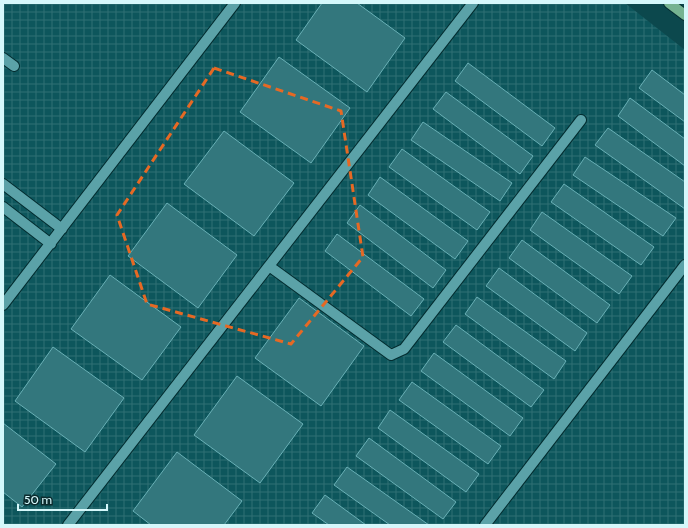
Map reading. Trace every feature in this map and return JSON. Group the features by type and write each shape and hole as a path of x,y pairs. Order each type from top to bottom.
{"main road":[{"path":"669,3 685,15"}],"street":[{"path":"3,305 235,3"},
{"path":"68,525 474,3"},
{"path":"3,58 14,66"},
{"path":"269,266 391,355 404,350 581,120"},
{"path":"3,184 62,229"},
{"path":"3,207 51,244"},
{"path":"485,525 685,265"}],"highlighted area":[{"path":"214,68 341,111 363,257 291,344 147,304 117,215"}],"shaded area":[{"path":"3,3 625,3 685,50 685,525 3,525"}],"building":[{"path":"322,3 357,3 405,38 367,92 296,40"},
{"path":"279,57 350,108 311,163 240,112"},
{"path":"468,63 555,128 542,146 455,81"},
{"path":"652,70 685,95 685,122 639,88"},
{"path":"446,92 533,156 520,174 433,109"},
{"path":"630,98 685,139 685,166 618,116"},
{"path":"423,122 512,183 500,201 411,140"},
{"path":"608,128 685,182 685,209 595,145"},
{"path":"224,131 294,183 254,236 184,184"},
{"path":"402,149 490,212 477,230 389,167"},
{"path":"585,157 676,218 663,236 573,175"},
{"path":"380,177 468,241 455,259 368,195"},
{"path":"564,184 654,247 641,265 551,202"},
{"path":"167,203 237,255 198,308 128,256"},
{"path":"360,205 446,270 433,288 347,223"},
{"path":"542,212 632,276 619,294 530,230"},
{"path":"337,234 424,299 411,316 325,251"},
{"path":"522,240 610,305 597,323 509,258"},
{"path":"499,268 587,333 575,351 486,286"},
{"path":"110,275 181,327 142,380 71,329"},
{"path":"477,297 566,361 554,379 465,314"},
{"path":"299,298 364,346 321,406 255,358"},
{"path":"456,325 544,390 531,407 443,342"},
{"path":"53,347 124,398 85,452 15,401"},
{"path":"434,353 523,418 510,436 421,371"},
{"path":"237,376 303,424 260,483 194,435"},
{"path":"412,382 501,446 488,464 399,400"},
{"path":"390,410 479,474 466,492 378,428"},
{"path":"3,423 56,464 22,507 3,492"},
{"path":"369,438 456,502 443,519 356,456"},
{"path":"177,452 242,501 224,525 151,525 133,511"},
{"path":"347,467 429,525 390,525 334,485"},
{"path":"325,495 366,525 329,525 312,513"}]}
